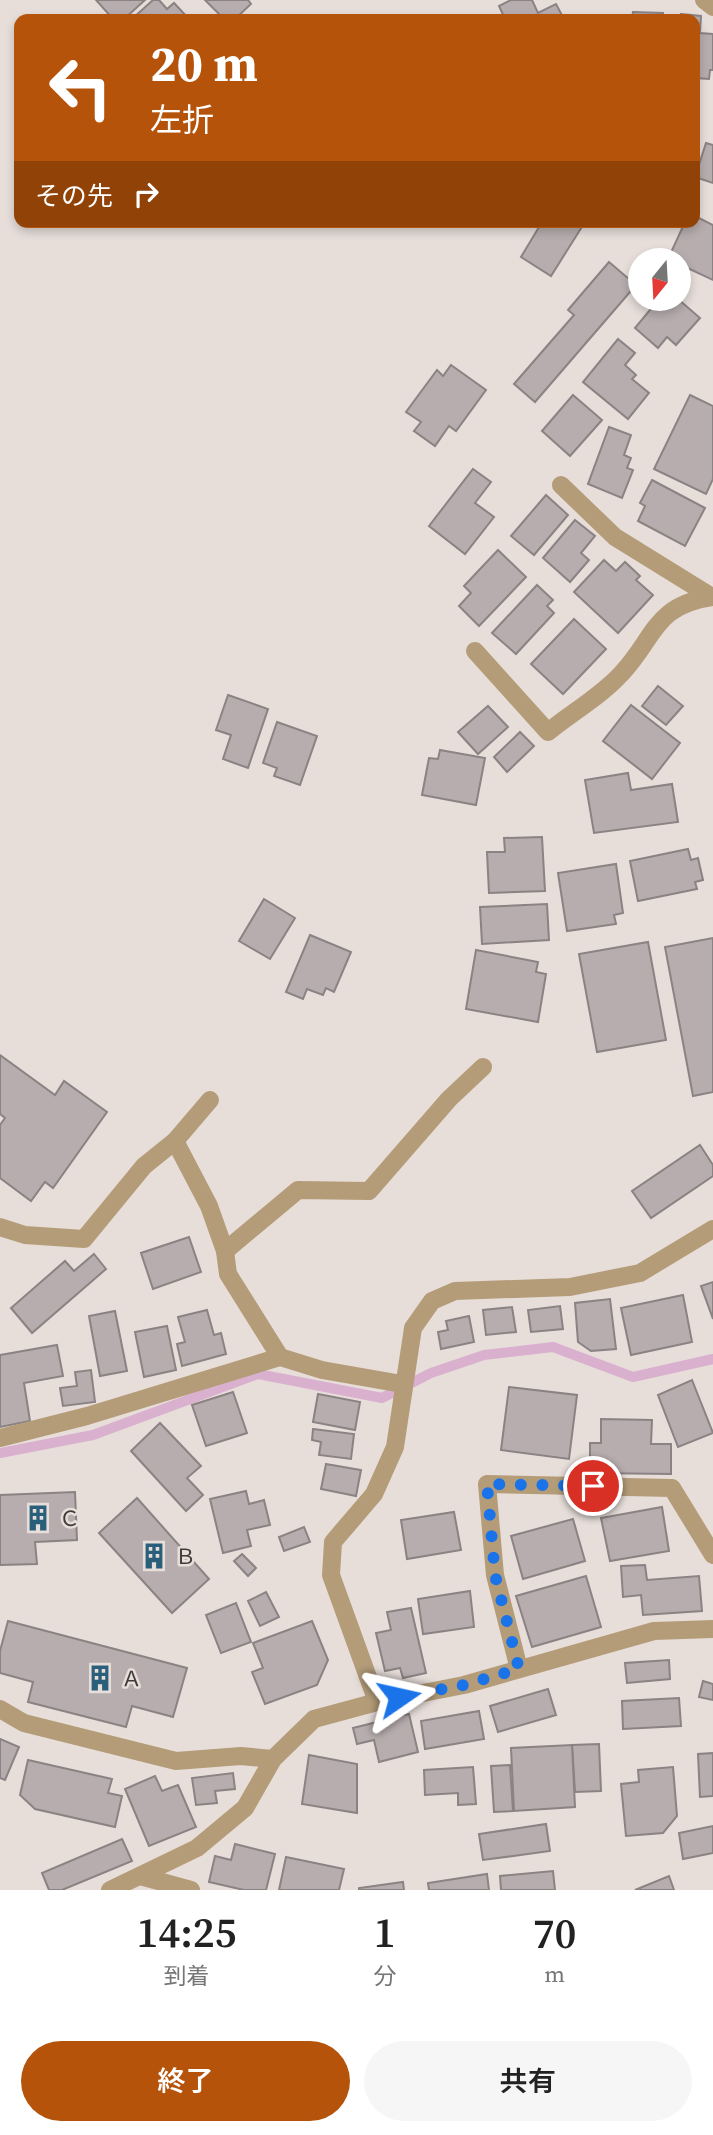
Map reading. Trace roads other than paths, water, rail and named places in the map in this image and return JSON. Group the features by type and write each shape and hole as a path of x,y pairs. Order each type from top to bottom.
{"street":[{"path":"704,0 713,6"},
{"path":"561,485 615,537 713,597"},
{"path":"475,651 548,732 621,675 662,617 694,600 713,597"},
{"path":"225,1251 298,1190 369,1191 449,1098 484,1067"},
{"path":"0,1227 25,1235 84,1239 144,1166 175,1141 210,1100"},
{"path":"175,1141 209,1206 225,1251 228,1273 280,1357"},
{"path":"377,1702 331,1575 333,1542 374,1494 395,1447 402,1384 413,1328 432,1301 455,1291 570,1287 639,1273 713,1229"},
{"path":"0,1438 87,1416 280,1357 322,1370 402,1384"},
{"path":"519,1669 495,1575 487,1484 672,1488 713,1555"},
{"path":"110,1890 197,1848 245,1808 273,1759 314,1719 377,1702 464,1685 654,1631 713,1629"},
{"path":"0,1709 24,1723 176,1761 241,1756 273,1759"},
{"path":"140,1876 191,1890"}],"waterway":[{"path":"0,1453 93,1435 258,1374 382,1398 431,1373 484,1355 553,1347 633,1377 713,1359"}],"place":[{"name":"Ｃ","path":"38,1518"},
{"name":"Ｂ","path":"154,1556"},
{"name":"Ａ","path":"100,1678"}]}
